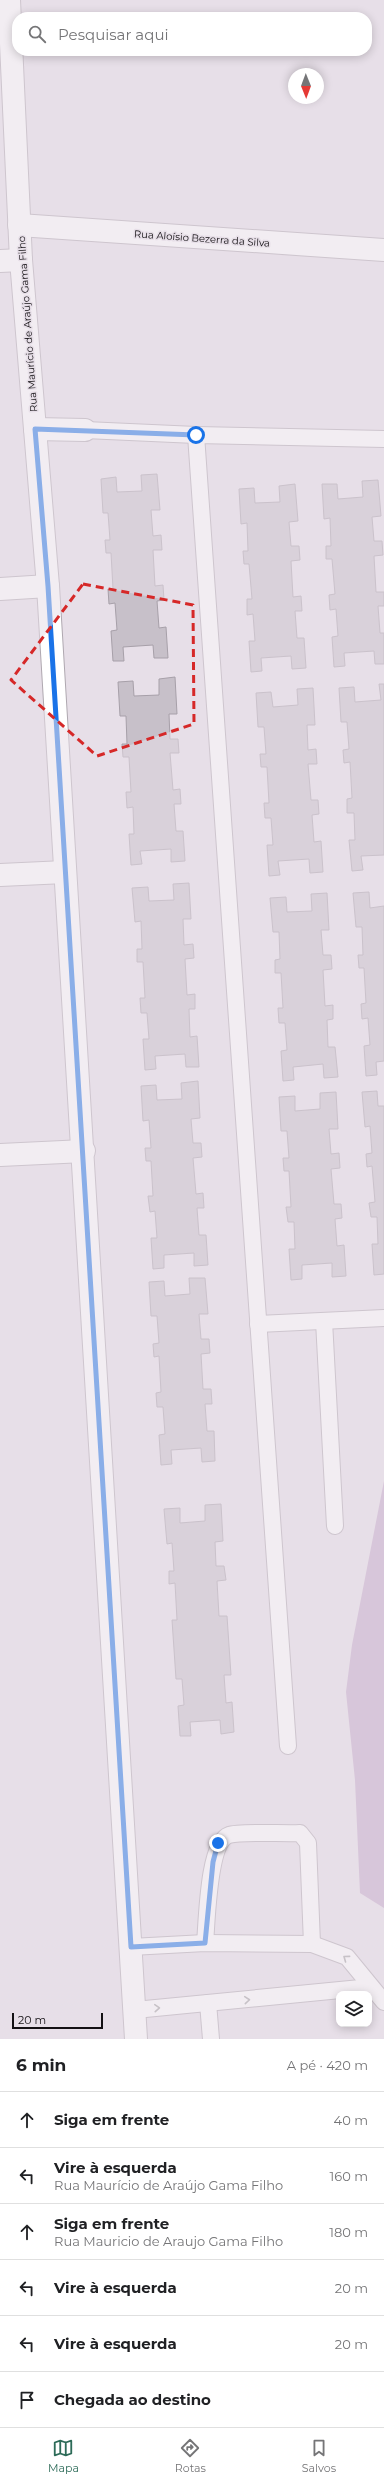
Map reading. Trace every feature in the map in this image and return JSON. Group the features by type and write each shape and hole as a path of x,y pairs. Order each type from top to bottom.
{"street":[{"name":"Rua Maurício de Araújo Gama Filho","path":"10,0 12,50"},
{"name":"Rua Maurício de Araújo Gama Filho","path":"12,56 19,225 10,260 35,429 48,586 65,872 84,1151 136,2039"},
{"name":"Rua Aloísio Bezerra da Silva","path":"19,225 384,250"},
{"path":"35,429 85,430"},
{"path":"0,589 48,586"},
{"path":"0,875 65,872"},
{"path":"0,1156 84,1151"}],"lane":[{"path":"85,430 196,435 384,439"},
{"path":"196,435 288,1746"},
{"path":"258,1324 384,1318"},
{"path":"324,1321 335,1526"},
{"path":"205,1943 213,1862 218,1843 228,1835 300,1833 308,1843 312,1944"},
{"path":"131,1947 205,1943 312,1944 347,1957 384,2002"},
{"path":"135,2010 372,1987"},
{"path":"208,2003 211,2039"}],"highlighted area":[{"path":"83,584 193,605 194,724 97,756 11,680"}],"shaded area":[{"path":"384,1481 384,1908 360,1893 355,1780 346,1692 352,1645"}],"building":[{"path":"157,474 160,510 151,510 153,536 161,535 162,550 153,550 155,586 163,585 164,600 157,601 159,628 166,627 168,658 154,658 153,645 123,647 124,661 113,661 111,631 117,630 115,603 109,604 108,589 113,589 111,553 106,553 105,540 110,540 108,513 103,513 101,479 116,477 117,492 142,491 141,475"},
{"path":"378,480 381,516 372,517 374,541 382,541 383,555 374,556 376,592 384,592 384,606 378,606 380,633 384,633 384,664 375,664 374,651 344,653 345,666 334,667 332,637 338,636 336,609 330,610 329,595 335,594 332,559 326,559 326,546 331,546 330,518 324,519 322,484 337,484 338,499 363,497 362,481"},
{"path":"295,484 298,521 289,522 291,546 299,546 300,560 291,561 293,597 301,596 302,611 295,611 297,638 304,638 306,668 292,669 291,656 261,658 262,671 251,672 249,641 255,641 253,614 247,615 247,599 252,599 249,564 244,564 243,551 248,551 247,523 241,524 239,489 254,488 255,503 280,502 279,486"},
{"path":"175,677 177,714 169,714 170,739 178,739 179,753 170,753 173,790 180,789 181,804 174,804 176,831 183,831 185,861 171,862 171,849 140,851 142,864 131,865 129,834 134,834 133,807 127,808 126,792 131,792 129,757 123,757 122,744 127,744 126,716 120,716 118,682 133,681 134,696 159,695 159,679"},
{"path":"379,684 384,684 384,855 361,856 363,870 352,871 349,840 355,840 354,813 347,813 347,799 352,798 350,762 344,763 343,750 349,749 347,722 341,722 339,688 354,687 355,702 381,700"},
{"path":"313,688 315,725 307,725 308,750 316,749 317,764 308,764 311,800 318,800 319,814 312,815 314,842 321,841 323,872 310,873 309,859 278,861 280,875 269,876 267,845 273,845 271,818 265,818 264,803 269,803 267,767 261,767 260,754 266,754 264,727 258,727 256,693 271,692 273,707 298,705 297,689"},
{"path":"189,883 191,919 183,919 184,945 193,944 194,958 185,959 187,995 195,994 195,1009 189,1009 190,1037 197,1036 199,1067 186,1067 185,1054 155,1056 156,1069 145,1070 143,1039 149,1039 147,1013 141,1013 140,998 145,998 143,962 137,962 137,949 142,949 141,921 135,922 132,888 148,887 149,901 174,900 173,884"},
{"path":"369,892 370,908 384,906 384,1061 376,1062 377,1075 366,1076 364,1046 370,1045 368,1018 362,1019 361,1004 366,1003 364,968 359,968 358,955 363,955 362,927 356,927 353,893"},
{"path":"327,893 329,930 321,930 323,955 331,955 332,969 323,970 325,1006 333,1005 333,1019 327,1020 328,1047 335,1047 338,1077 324,1078 323,1064 293,1067 294,1080 283,1081 281,1051 287,1050 285,1023 279,1023 278,1008 283,1008 281,973 275,973 275,960 280,959 279,932 273,932 270,898 286,897 287,912 312,911 311,894"},
{"path":"198,1081 200,1118 191,1119 193,1143 201,1143 202,1157 193,1158 196,1194 203,1193 204,1208 197,1208 199,1235 206,1235 208,1265 194,1266 194,1253 164,1255 164,1268 153,1269 151,1238 157,1238 155,1211 150,1212 148,1196 153,1196 151,1161 146,1161 145,1148 151,1148 149,1120 143,1121 141,1086 156,1085 157,1100 182,1099 181,1083"},
{"path":"377,1091 378,1106 384,1106 384,1274 374,1275 372,1244 378,1244 377,1217 371,1217 369,1203 375,1202 372,1166 367,1167 366,1154 372,1153 370,1126 365,1127 362,1092"},
{"path":"336,1092 338,1129 329,1129 331,1154 339,1153 340,1168 331,1169 334,1204 341,1204 342,1218 335,1219 337,1246 344,1245 346,1276 332,1277 332,1263 302,1265 302,1279 291,1280 289,1249 295,1249 294,1222 288,1222 286,1207 291,1207 289,1171 284,1171 283,1158 289,1158 287,1131 281,1131 279,1097 295,1096 295,1111 320,1109 320,1093"},
{"path":"189,1278 205,1278 208,1314 199,1314 201,1339 209,1339 210,1353 201,1354 203,1389 211,1389 212,1404 205,1404 207,1431 214,1431 215,1461 202,1462 201,1448 171,1450 172,1464 161,1465 159,1435 165,1434 163,1407 157,1407 156,1393 161,1392 159,1356 154,1357 153,1344 159,1343 157,1316 151,1316 149,1282 164,1281 165,1296 190,1294"},
{"path":"221,1504 223,1541 215,1542 216,1566 224,1566 226,1580 217,1581 219,1616 227,1616 231,1675 224,1675 226,1703 232,1702 234,1732 221,1734 220,1720 190,1722 191,1736 180,1736 178,1706 184,1705 182,1679 176,1679 172,1620 177,1620 175,1583 169,1584 169,1571 174,1571 172,1543 167,1544 164,1509 180,1508 180,1523 205,1521 205,1505"}],"route":[{"path":"196,435 35,429 48,586 65,872 84,1151 131,1947 205,1943 213,1862 218,1843"}]}
